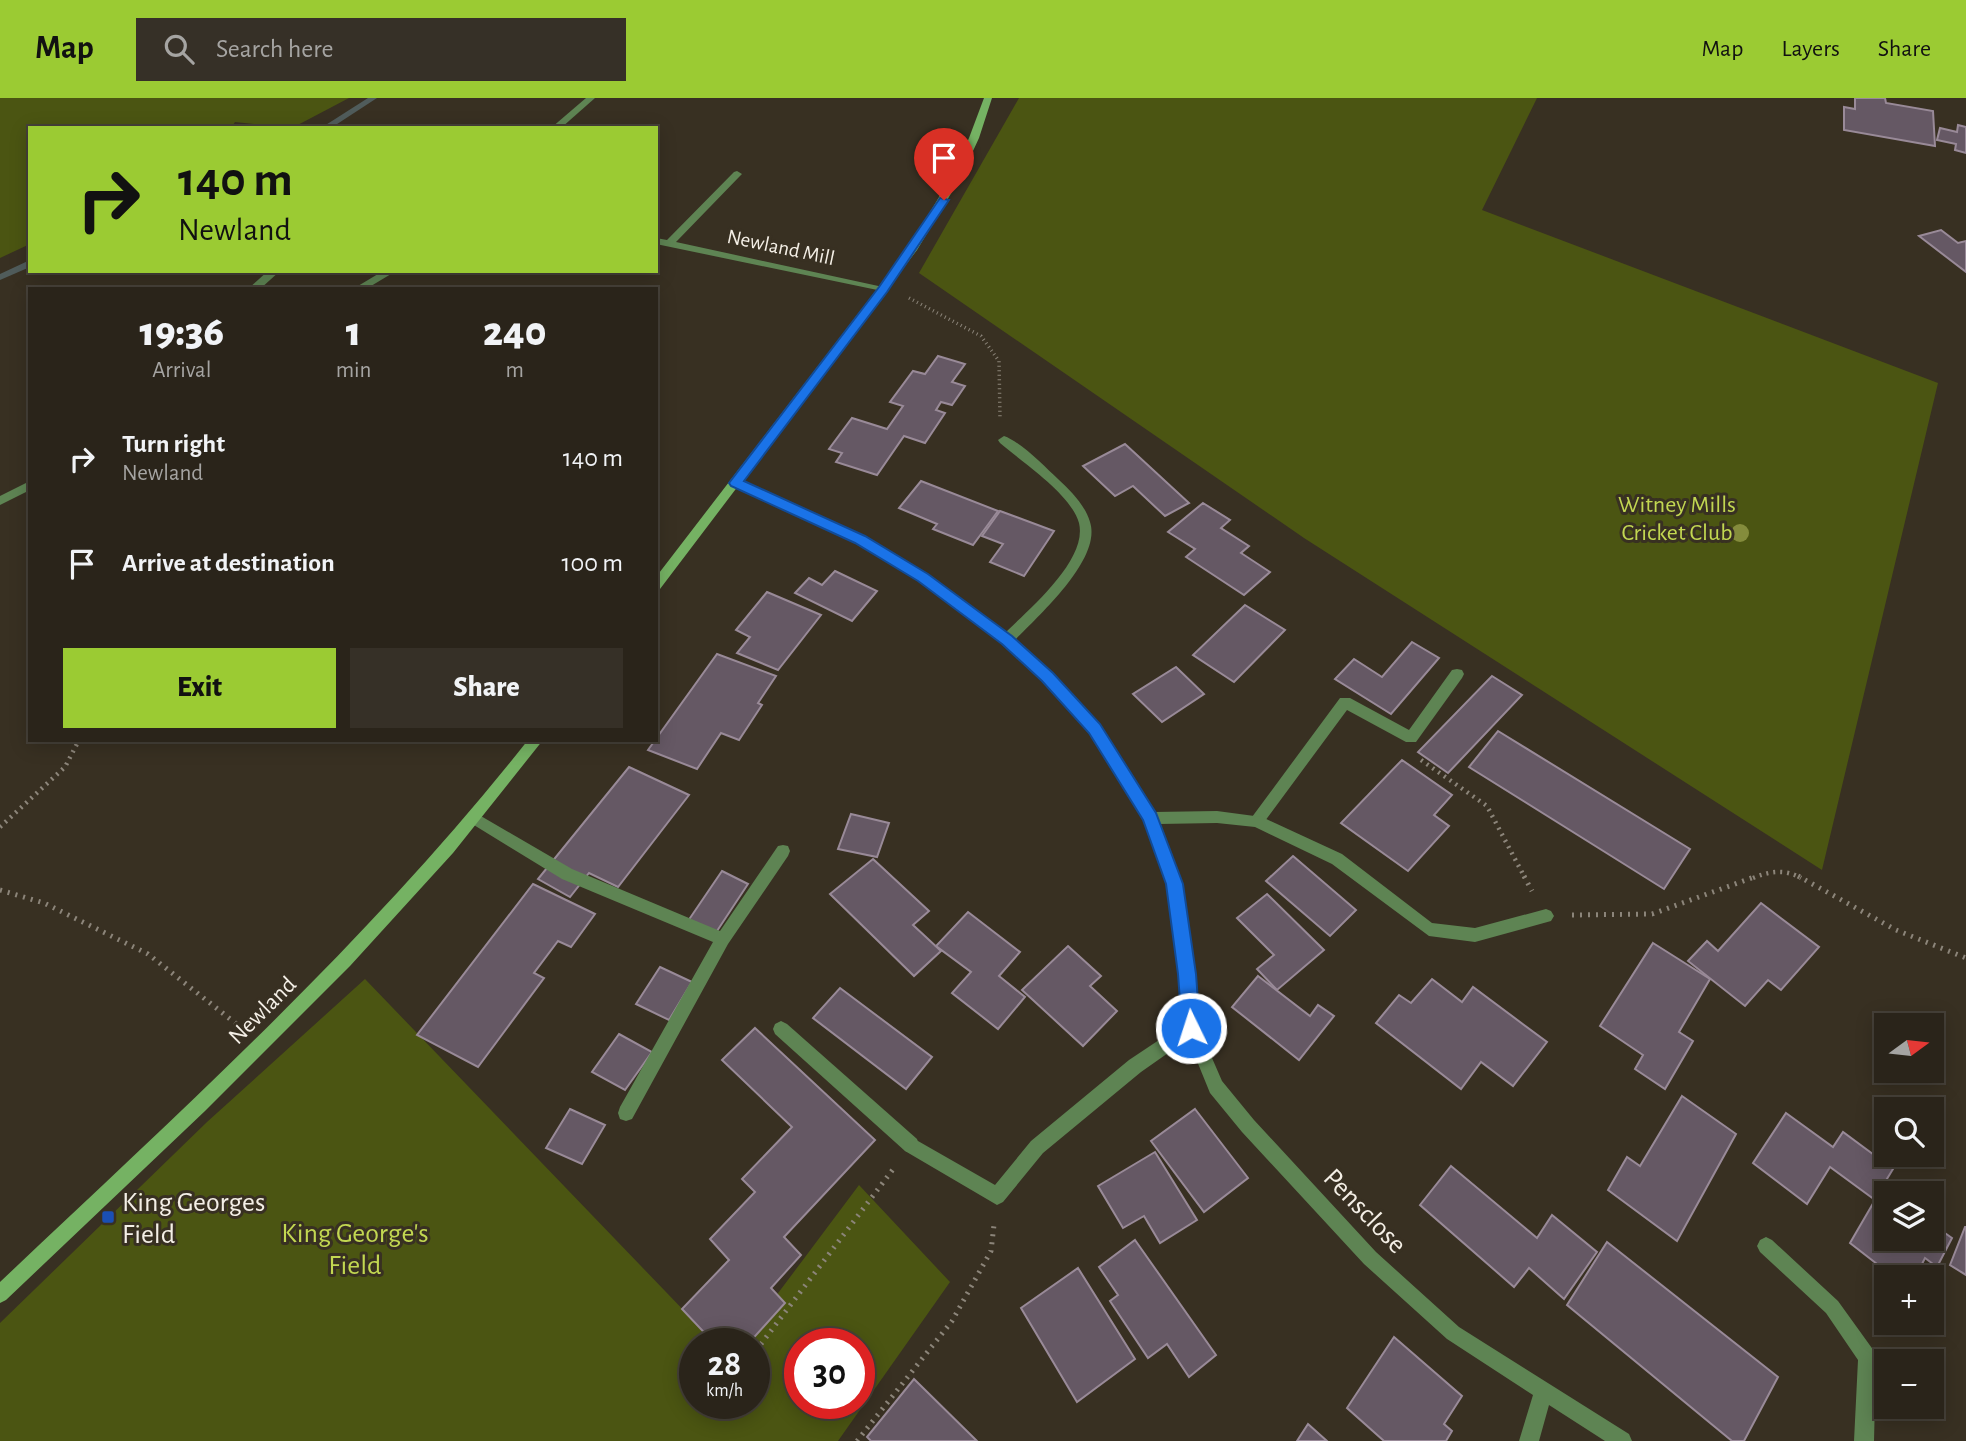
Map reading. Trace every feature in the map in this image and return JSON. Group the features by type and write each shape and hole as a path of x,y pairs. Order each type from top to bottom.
{"main road":[{"path":"658,583 883,290 944,200 979,127 988,98"},
{"name":"Newland","path":"0,1294 262,1044 391,912 474,818 534,742"}],"street":[{"path":"557,126 591,98"},
{"name":"Newland Mill","path":"670,243 737,174"},
{"name":"Newland Mill","path":"658,241 883,290"},
{"path":"257,287 273,273"},
{"path":"362,287 387,273"},
{"path":"1003,440 1069,499 1085,525 1083,550 1064,579 1007,640"},
{"name":"Pensclose","path":"736,483 860,540 923,578 1007,640 1048,677 1095,729 1150,818 1175,884 1191,1028 1216,1087 1248,1126 1370,1258 1453,1333 1622,1441"},
{"path":"0,501 28,486"},
{"path":"1257,821 1346,702 1411,738 1457,674"},
{"path":"1150,818 1217,817 1257,821 1337,859 1429,929 1475,935 1546,916"},
{"path":"474,818 567,874 723,939"},
{"path":"626,1113 723,939 783,851"},
{"path":"781,1029 911,1145 997,1196 1037,1147 1135,1066 1191,1028"},
{"path":"1766,1245 1832,1307 1867,1358 1864,1441"},
{"path":"1529,1441 1544,1391"}],"path":[{"path":"883,290 909,298 981,337 999,361 999,411 1003,440"},
{"path":"1411,738 1408,752 1487,806 1546,916 1652,914 1728,889 1765,873 1788,871 1896,930 1966,958"},
{"path":"0,827 65,767 78,742"},
{"path":"0,890 44,903 148,954 262,1044"},
{"path":"770,1333 911,1145"},
{"path":"858,1441 952,1321 991,1251 997,1196"}],"green space":[{"path":"0,98 349,98 296,126 235,122 232,126 28,126 28,245 0,258"},
{"name":"Witney Mills Cricket Club","path":"1019,98 1537,98 1482,210 1938,383 1822,870 1304,538 919,273"},
{"name":"King George's Field","path":"365,979 701,1328 679,1328 679,1419 770,1419 770,1328 752,1328 859,1185 950,1282 875,1388 875,1328 784,1328 784,1419 853,1419 838,1441 0,1441 0,1323 207,1122"}],"building":[{"path":"1855,98 1885,98 1886,103 1933,111 1935,146 1844,130 1844,107 1855,109"},
{"path":"1958,125 1966,127 1966,153 1955,150 1956,144 1937,140 1940,128 1957,132"},
{"path":"1941,230 1958,243 1966,241 1966,272 1919,236"},
{"path":"938,356 965,364 952,382 965,386 952,405 941,402 936,410 945,413 925,443 904,436 877,475 836,462 842,453 829,449 852,418 887,429 903,406 890,402 913,371 925,374"},
{"path":"1125,444 1189,503 1165,516 1133,486 1115,496 1083,466"},
{"path":"921,481 998,511 973,545 933,529 937,524 899,508"},
{"path":"1203,503 1230,520 1221,528 1249,546 1241,553 1270,572 1244,595 1186,557 1195,549 1168,532"},
{"path":"1000,511 1054,531 1024,576 990,562 1003,544 982,536"},
{"path":"835,571 877,591 852,621 795,593 809,578 822,585"},
{"path":"767,592 821,615 778,670 737,653 750,637 736,630"},
{"path":"1245,605 1285,630 1234,682 1193,655"},
{"path":"1412,642 1439,658 1391,714 1335,679 1354,659 1382,677"},
{"path":"717,654 776,676 758,703 762,705 739,740 721,733 697,769 648,750 654,742 658,742 658,736"},
{"path":"1176,667 1204,694 1162,722 1133,694"},
{"path":"1492,676 1522,695 1448,773 1418,752"},
{"path":"1498,731 1690,849 1664,889 1469,767"},
{"path":"1402,760 1452,795 1434,815 1449,826 1408,871 1341,823"},
{"path":"629,767 689,795 618,887 589,873 570,897 538,879"},
{"path":"851,814 889,823 877,857 838,849"},
{"path":"1293,856 1356,910 1330,936 1266,881"},
{"path":"873,859 929,911 913,925 941,951 914,976 830,894"},
{"path":"722,871 748,884 715,934 688,921"},
{"path":"533,884 595,914 571,947 558,941 534,973 544,978 478,1067 417,1035"},
{"path":"1267,894 1324,950 1277,990 1257,969 1274,955 1237,918"},
{"path":"1761,903 1819,947 1781,990 1768,980 1745,1006 1688,961 1707,941 1718,951"},
{"path":"968,912 1020,952 999,976 1025,997 998,1029 952,993 971,972 936,946"},
{"path":"1653,943 1710,979 1679,1032 1693,1041 1665,1089 1635,1069 1643,1055 1600,1026"},
{"path":"1068,946 1101,976 1090,986 1117,1011 1083,1046 1022,990"},
{"path":"660,967 692,982 669,1020 636,1004"},
{"path":"1258,976 1310,1016 1318,1005 1334,1016 1299,1060 1232,1007"},
{"path":"1432,979 1462,1002 1473,987 1547,1042 1513,1086 1481,1062 1461,1089 1376,1023 1399,995 1411,1003"},
{"path":"840,988 932,1057 906,1089 813,1018"},
{"path":"755,1028 875,1140 784,1237 801,1255 771,1288 785,1303 762,1328 700,1328 682,1309 729,1260 710,1239 755,1192 742,1179 792,1127 722,1060"},
{"path":"619,1034 652,1052 625,1090 592,1072"},
{"path":"1682,1096 1736,1134 1677,1241 1608,1190 1627,1157 1640,1166"},
{"path":"570,1109 605,1125 582,1164 546,1148"},
{"path":"1195,1109 1248,1178 1204,1212 1151,1141"},
{"path":"1786,1113 1833,1147 1843,1132 1874,1155 1874,1167 1893,1169 1886,1181 1874,1181 1874,1199 1830,1167 1807,1204 1753,1163"},
{"path":"1155,1152 1197,1220 1160,1243 1144,1216 1123,1228 1098,1186"},
{"path":"1451,1166 1537,1238 1552,1215 1597,1252 1564,1299 1529,1268 1514,1287 1420,1205"},
{"path":"1874,1202 1874,1251 1944,1251 1944,1232 1952,1238 1938,1265 1925,1258 1922,1265 1878,1265 1850,1243"},
{"path":"1966,1227 1966,1275 1950,1265"},
{"path":"1135,1240 1216,1355 1189,1377 1167,1344 1148,1358 1110,1301 1118,1295 1099,1267"},
{"path":"1607,1242 1778,1377 1744,1441 1732,1441 1567,1305"},
{"path":"1078,1268 1135,1359 1077,1402 1021,1308"},
{"path":"1394,1337 1462,1396 1444,1424 1452,1431 1446,1441 1384,1441 1347,1408"},
{"path":"914,1379 977,1441 871,1441 867,1437"},
{"path":"1308,1424 1327,1441 1297,1441"}],"waterway":[{"path":"328,126 373,98"},
{"path":"0,277 28,264"}],"place":[{"name":"King Georges Field","path":"108,1217"}],"route":[{"path":"944,200 883,290 736,483 860,540 923,578 1007,640 1048,677 1095,729 1150,818 1175,884 1191,1028"}]}
